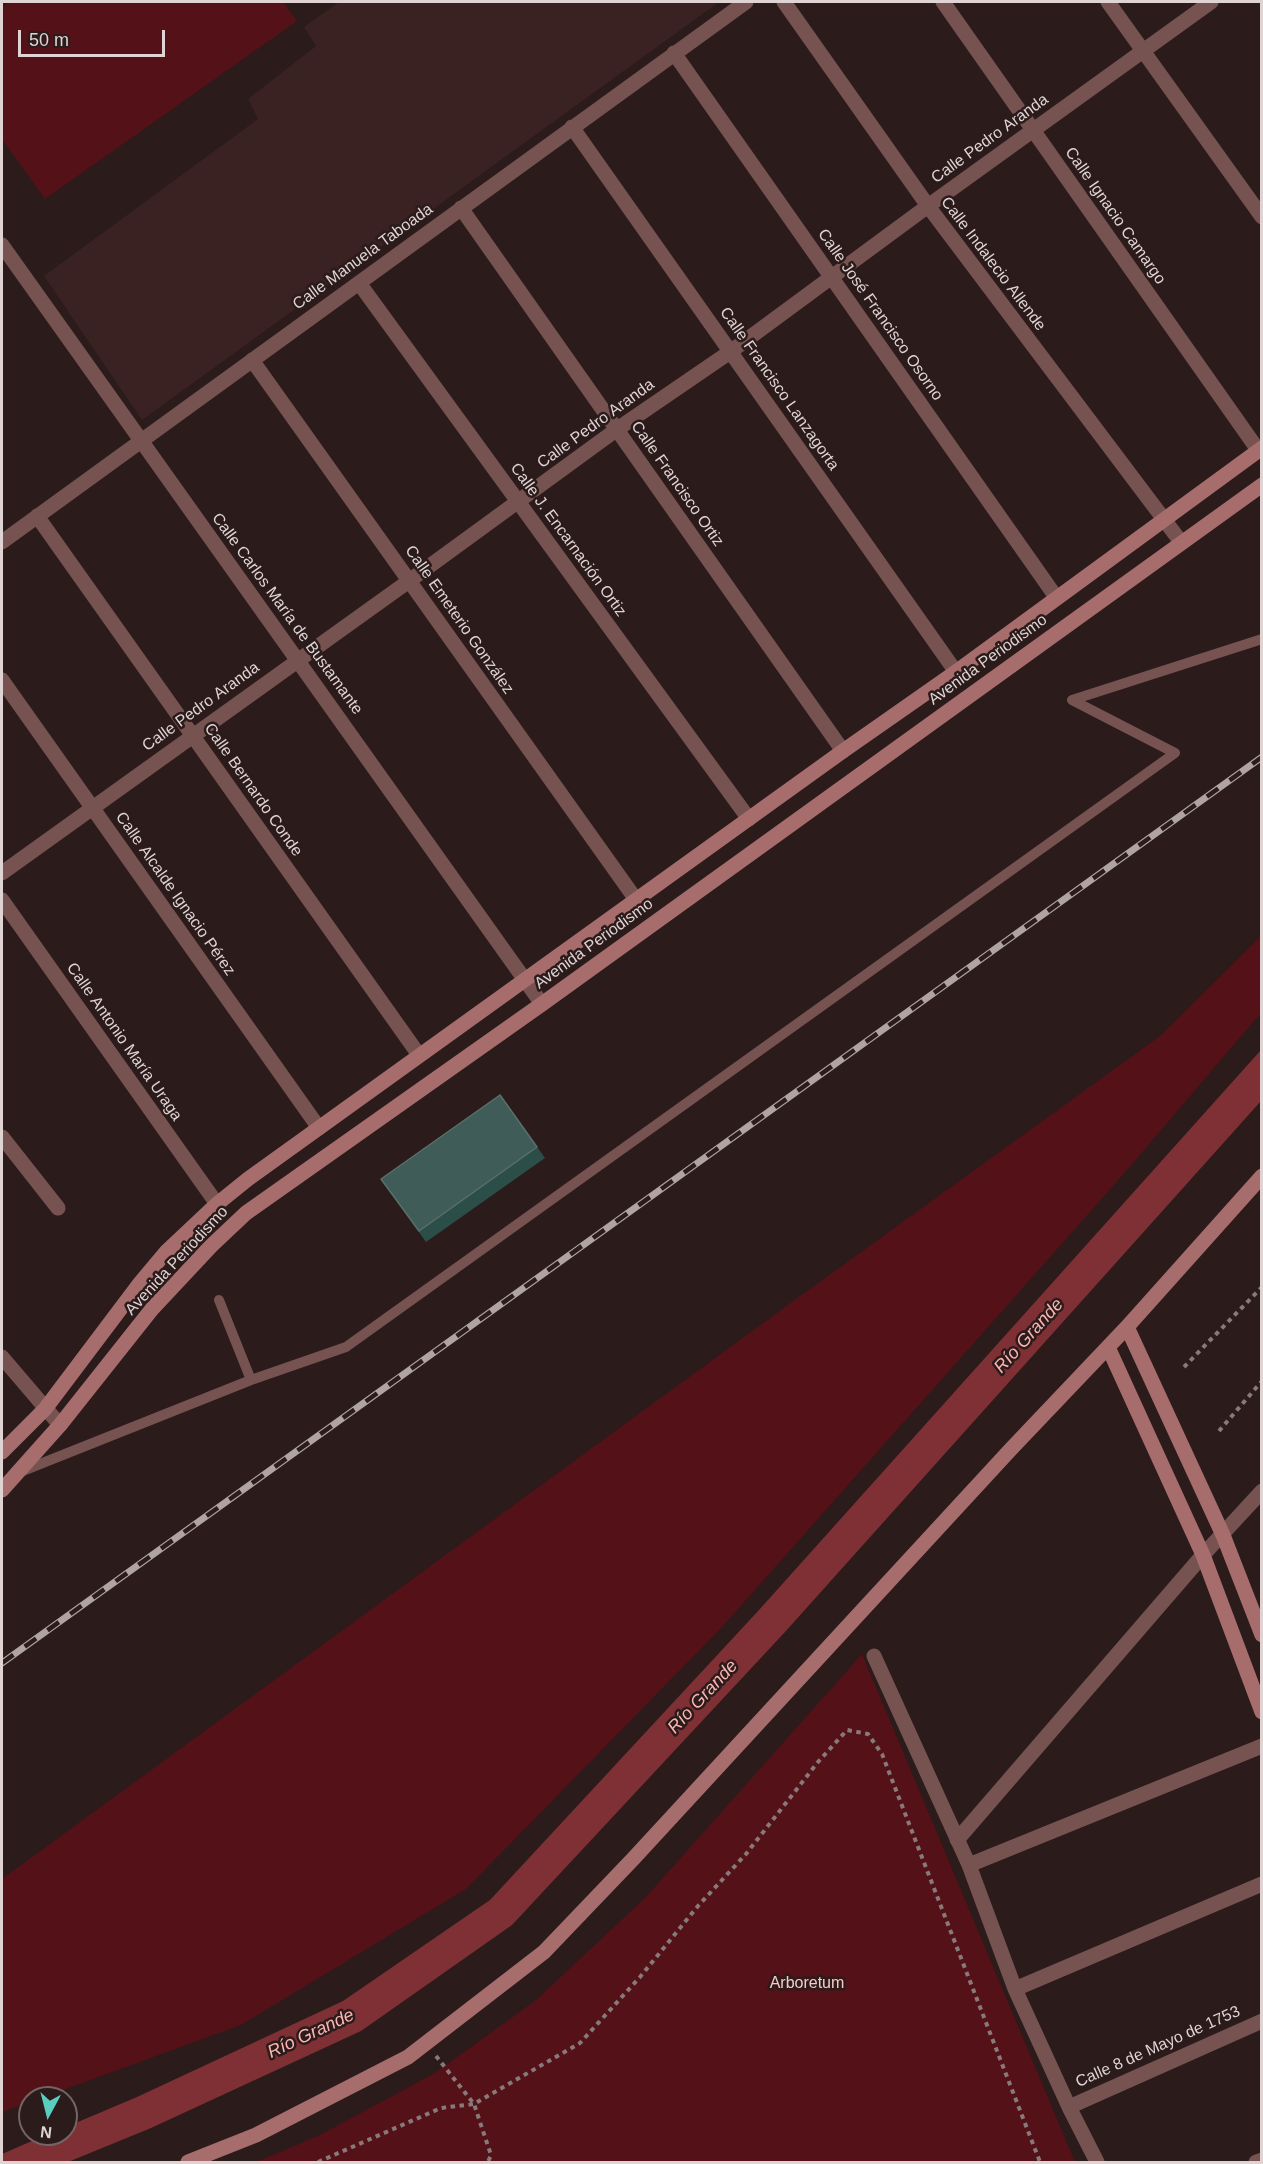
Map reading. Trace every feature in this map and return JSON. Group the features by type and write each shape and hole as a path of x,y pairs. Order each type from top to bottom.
{"street":[{"name":"Calle Manuela Taboada","path":"2,542 746,2"},
{"name":"Calle Indalecio Allende","path":"784,2 928,206 1180,542"},
{"name":"Calle Ignacio Camargo","path":"943,2 1260,449"},
{"path":"1108,2 1262,217"},
{"name":"Calle Pedro Aranda","path":"2,873 410,581 616,430 730,352 1211,2"},
{"name":"Calle José Francisco Osorno","path":"674,53 1056,597"},
{"name":"Calle Francisco Lanzagorta","path":"572,127 956,672"},
{"name":"Calle Francisco Ortiz","path":"461,208 843,751"},
{"name":"Calle Carlos María de Bustamante","path":"2,245 542,1004"},
{"name":"Calle J. Encarnación Ortiz","path":"359,283 749,819"},
{"name":"Calle Emeterio González","path":"252,360 637,901"},
{"name":"Avenida Periodismo","path":"2,1452 45,1409 166,1252 217,1204 248,1179 956,672 1260,449"},
{"name":"Avenida Periodismo","path":"2,1491 60,1425 152,1309 211,1246 246,1213 542,1004 1262,485"},
{"name":"Calle Bernardo Conde","path":"37,516 419,1055"},
{"name":"Calle Alcalde Ignacio Pérez","path":"2,680 318,1128"},
{"name":"Calle Antonio María Uraga","path":"2,900 217,1204"},
{"path":"2,1137 57,1208"},
{"path":"188,2163 256,2135 408,2057 544,1952 633,1859 1002,1457 1127,1327 1262,1176"},
{"path":"1127,1327 1223,1534 1262,1635"},
{"path":"1108,1347 1203,1555 1262,1712"},
{"path":"1119,1371 1140,1352"},
{"path":"2,1357 60,1425"},
{"path":"957,1840 1203,1555 1262,1491"},
{"path":"874,1656 969,1865 1015,1989 1097,2163"},
{"path":"969,1865 1262,1746"},
{"path":"1015,1989 1262,1884"},
{"name":"Calle 8 de Mayo de 1753","path":"1069,2107 1262,2021"},
{"path":"1256,2163 1262,2160"}],"lane":[{"path":"17,1473 251,1380 346,1347 1174,753 1072,700 1262,639"},
{"path":"219,1300 251,1380"}],"path":[{"path":"1184,1367 1262,1287"},
{"path":"1219,1431 1262,1382"},
{"path":"318,2163 441,2108 474,2104 580,2043 746,1854 818,1762 847,1730 868,1734 882,1754 1040,2163"},
{"path":"426,2043 474,2104 491,2156 488,2163"}],"shaded area":[{"path":"339,2 719,2 142,420 44,276 258,119 248,99 316,46 304,27"}],"green space":[{"path":"10,2 283,2 297,21 45,199 2,139 2,8"},
{"path":"1261,936 1261,1013 1114,1185 723,1626 466,1889 241,2025 74,2086 18,2086 18,2106 2,2112 2,1879 1160,1036"},
{"name":"Arboretum","path":"862,1654 1075,2162 256,2162 318,2136 435,2073 536,2000 645,1898"}],"water":[{"name":"Río Grande","path":"1261,1050 1261,1101 785,1632 512,1925 361,2031 151,2128 68,2162 2,2162 2,2154 20,2146 78,2146 78,2122 137,2097 343,2001 490,1900 759,1610"}],"building":[{"path":"500,1095 537,1147 419,1231 381,1179"}],"railway":[{"path":"2,1663 1262,757"}]}
